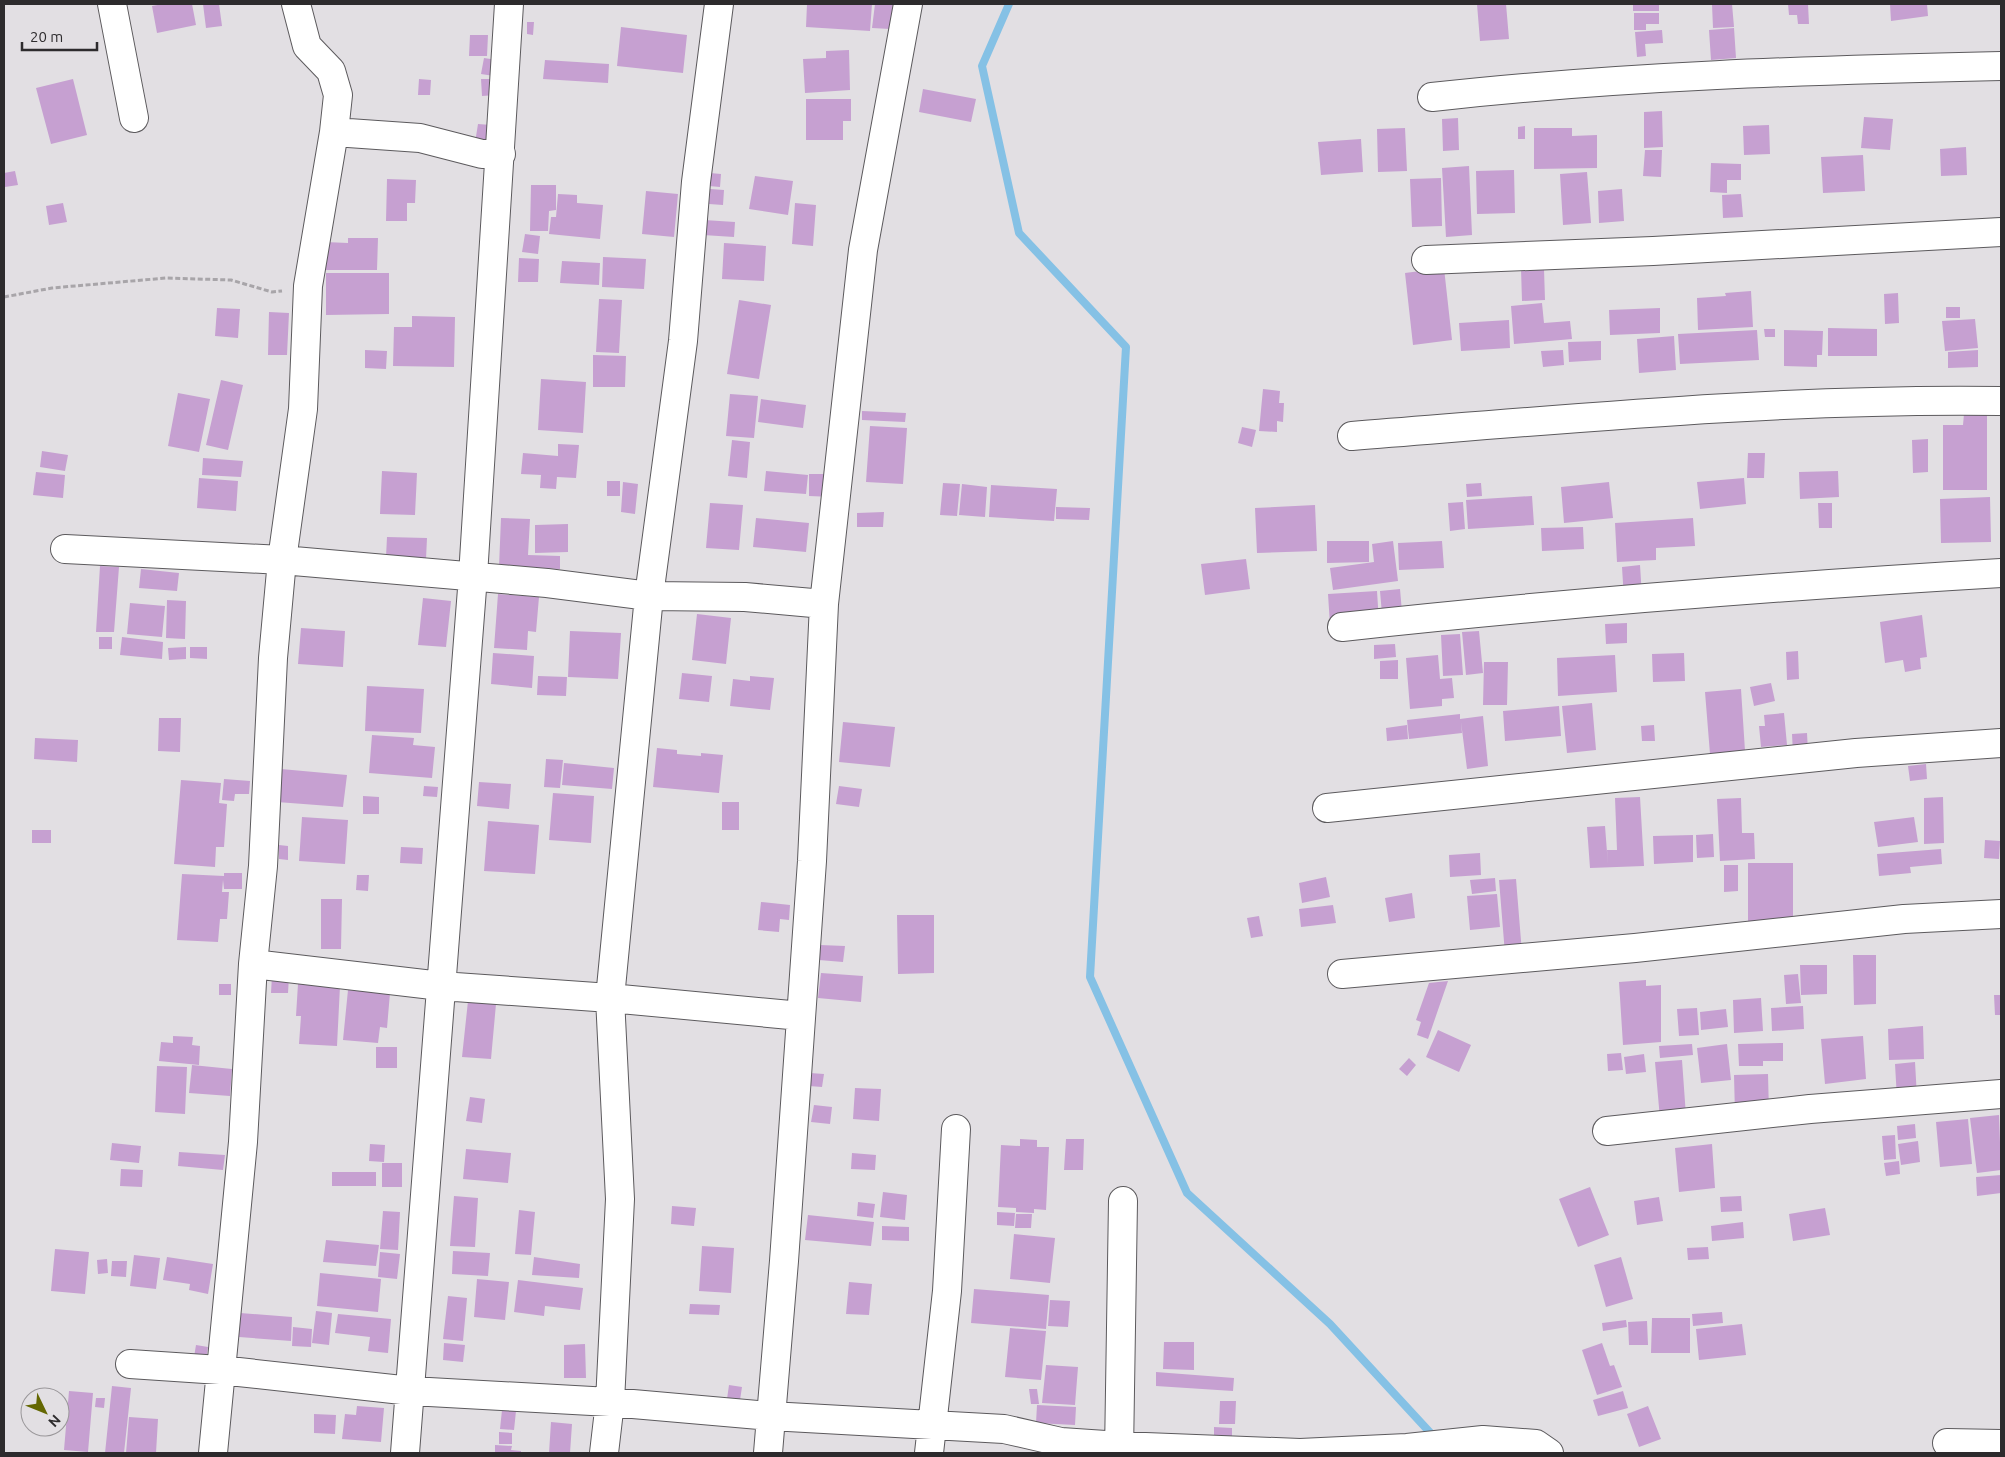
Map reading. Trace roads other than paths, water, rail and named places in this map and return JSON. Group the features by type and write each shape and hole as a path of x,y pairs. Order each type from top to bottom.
{"street":[{"path":"112,4 134,118"},
{"path":"213,1453 243,1142 253,964 263,866 273,658 282,560 303,410 308,286 334,132 338,95 331,71 306,46 296,4"},
{"path":"405,1453 474,576 509,4"},
{"path":"604,1453 610,1402 620,1199 610,998 649,596 683,341 696,182 719,4"},
{"path":"768,1453 784,1261 812,861 824,604 863,250 908,4"},
{"path":"1432,97 1503,89 1835,70 2001,66"},
{"path":"334,132 420,138 482,154 501,154"},
{"path":"1426,260 1653,251 2001,232"},
{"path":"1352,436 1743,406 1928,400 2001,401"},
{"path":"66,549 282,560 474,576 649,596 745,597 824,604"},
{"path":"1342,627 1538,606 1828,583 2001,573"},
{"path":"1327,808 1856,753 2001,743"},
{"path":"1342,974 1635,948 1904,919 2001,914"},
{"path":"253,964 442,986 610,998 801,1016"},
{"path":"1607,1131 1810,1109 2001,1094"},
{"path":"929,1453 947,1292 956,1129"},
{"path":"1120,1450 1123,1201"},
{"path":"130,1364 220,1370 411,1391 610,1402 770,1416 1004,1429 1061,1442 1120,1450 1300,1453 1407,1448 1483,1440 1536,1444 1549,1453"},
{"path":"1948,1442 2001,1444"}],"waterway":[{"path":"1009,4 982,66 1019,233 1126,347 1090,977 1187,1193 1330,1324 1436,1439"}]}
